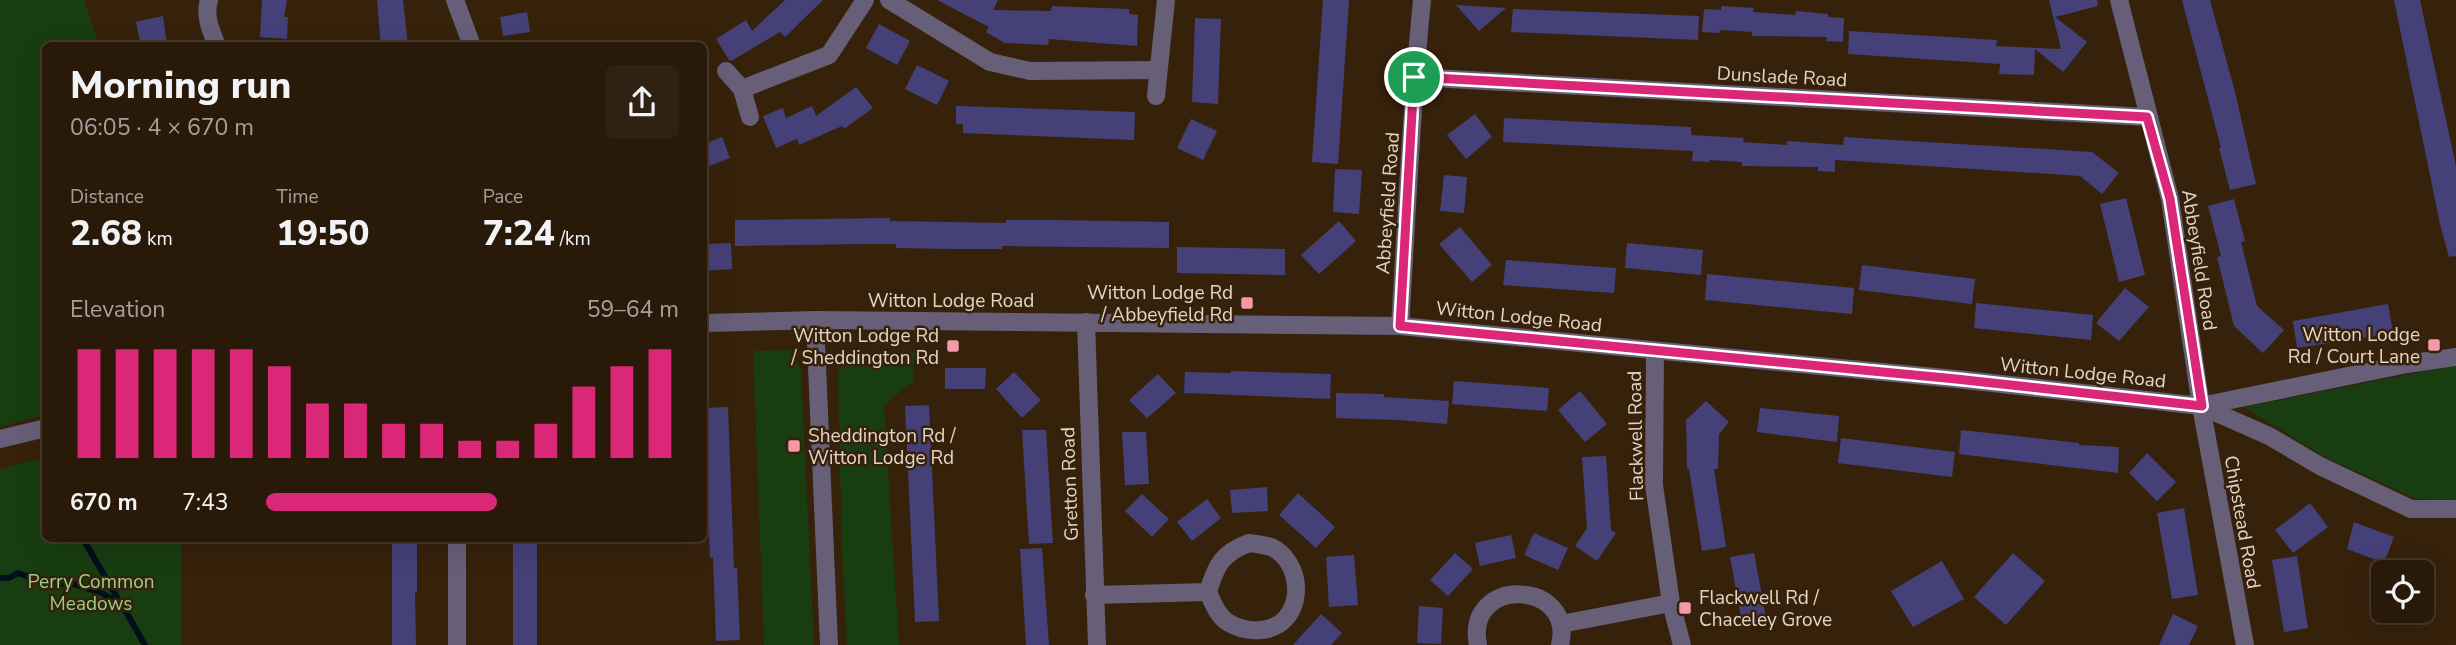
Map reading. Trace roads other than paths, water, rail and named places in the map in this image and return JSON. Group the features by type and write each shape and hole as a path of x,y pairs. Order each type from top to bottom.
{"street":[{"path":"209,0 209,25 215,42"},
{"path":"455,0 471,42"},
{"path":"741,89 829,55 865,0"},
{"path":"1156,96 1166,0"},
{"name":"Abbeyfield Road","path":"1400,326 1414,77 1422,0"},
{"name":"Abbeyfield Road","path":"2119,0 2170,199 2202,406"},
{"path":"896,2 990,62 1030,71 1158,70"},
{"path":"726,71 741,89 750,117"},
{"name":"Dunslade Road","path":"1414,77 2147,117"},
{"path":"815,320 829,645"},
{"name":"Witton Lodge Road","path":"707,323 815,320 1400,326 1956,379 2202,406 2407,364 2456,357"},
{"name":"Gretton Road","path":"1086,322 1097,645"},
{"name":"Flackwell Road","path":"1655,351 1654,485 1671,603 1682,645"},
{"name":"Witton Lodge Road","path":"2202,406 2269,436 2320,466 2411,509 2456,509"},
{"name":"Chipstead Road","path":"2202,406 2245,645"},
{"path":"0,439 42,429"},
{"path":"457,542 457,645"},
{"path":"1249,543 1270,547 1282,555 1292,568 1297,585 1293,605 1285,619 1271,628 1253,631 1228,623 1216,609 1208,592 1213,574 1221,560 1232,549 1249,543"},
{"path":"1094,595 1208,592"},
{"path":"1478,645 1476,636 1482,614 1492,602 1506,595 1520,593 1540,598 1552,608 1561,624 1560,645"},
{"path":"1561,624 1671,603"}],"waterway":[{"path":"85,542 121,604"},
{"path":"0,578 9,578 18,573 47,584 73,584 100,592 122,605 145,645"}],"place":[{"name":"Witton Lodge Rd / Abbeyfield Rd","path":"1247,303"},
{"name":"Witton Lodge Rd / Court Lane","path":"2434,345"},
{"name":"Witton Lodge Rd / Sheddington Rd","path":"953,346"},
{"name":"Sheddington Rd / Witton Lodge Rd","path":"794,446"},
{"name":"Flackwell Rd / Chaceley Grove","path":"1685,608"}],"park label":[{"name":"Perry Common Meadows","path":"91,592"}]}
